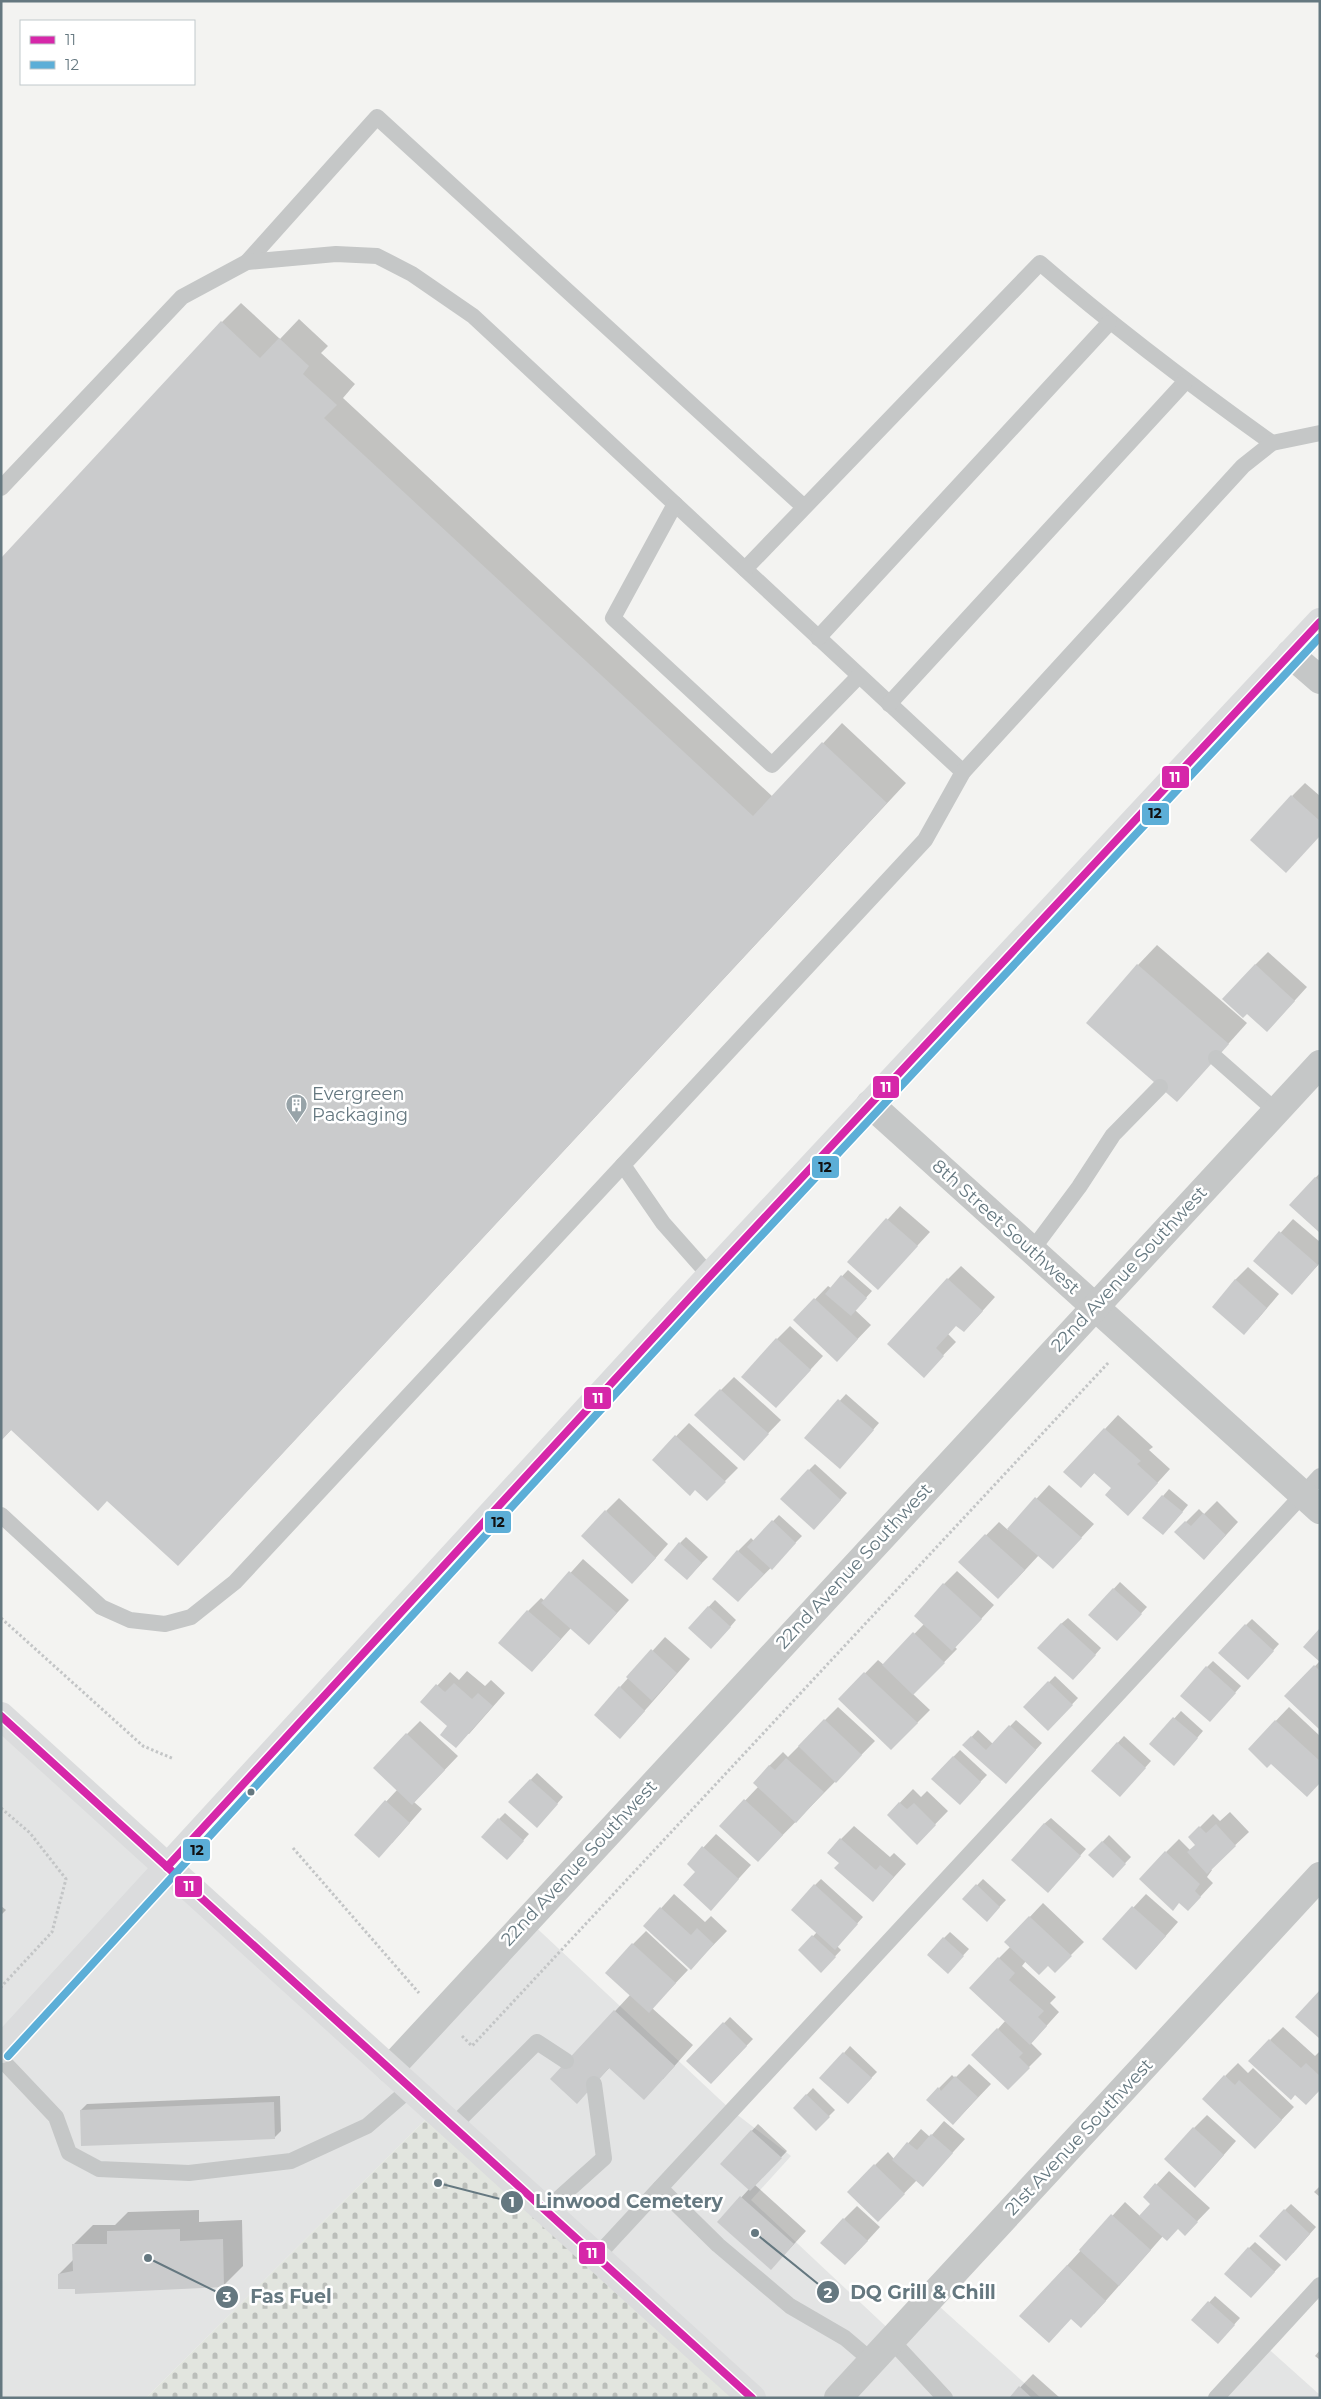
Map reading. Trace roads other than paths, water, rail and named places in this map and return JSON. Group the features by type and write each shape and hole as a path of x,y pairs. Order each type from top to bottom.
{"main road":[{"path":"1,2049 710,1276 1320,622"},
{"path":"1,1716 752,2398"}],"street":[{"path":"1290,654 1320,680"},
{"name":"22nd Avenue Southwest","path":"390,2069 1094,1306 1320,1064"},
{"name":"8th Street Southwest","path":"870,1104 1094,1306 1314,1494"},
{"name":"21st Avenue Southwest","path":"838,2398 1320,1876"}],"lane":[{"path":"1,488 182,297 247,262 377,117 804,507"},
{"path":"247,262 336,254 376,256 412,274 473,316 963,772"},
{"path":"745,569 1040,263 1109,323 1185,382 1272,443"},
{"path":"818,638 1109,323"},
{"path":"889,704 1185,382"},
{"path":"1,1515 100,1607 130,1620 165,1624 191,1617 235,1582 925,840 963,772 1243,466 1272,443 1320,433"},
{"path":"676,504 613,618 772,765 859,676"},
{"path":"1216,1058 1276,1111"},
{"path":"1032,1250 1079,1188 1114,1135 1160,1087"},
{"path":"623,1165 663,1223 710,1276"},
{"path":"596,2256 1314,1494"},
{"path":"453,2126 537,2042 566,2061"},
{"path":"1,2059 56,2117 69,2153 99,2168 189,2173 291,2161 367,2126 411,2088"},
{"path":"546,2210 604,2158 594,2084"},
{"path":"660,2188 718,2245 790,2306 845,2338 872,2360"},
{"path":"1216,2398 1320,2285"},
{"path":"891,2340 946,2398"}],"place":[{"name":"Evergreen Packaging","path":"296,1123"},
{"name":"Linwood Cemetery","path":"438,2183"},
{"name":"DQ Grill & Chill","path":"755,2233"},
{"name":"Fas Fuel","path":"148,2258"}]}
